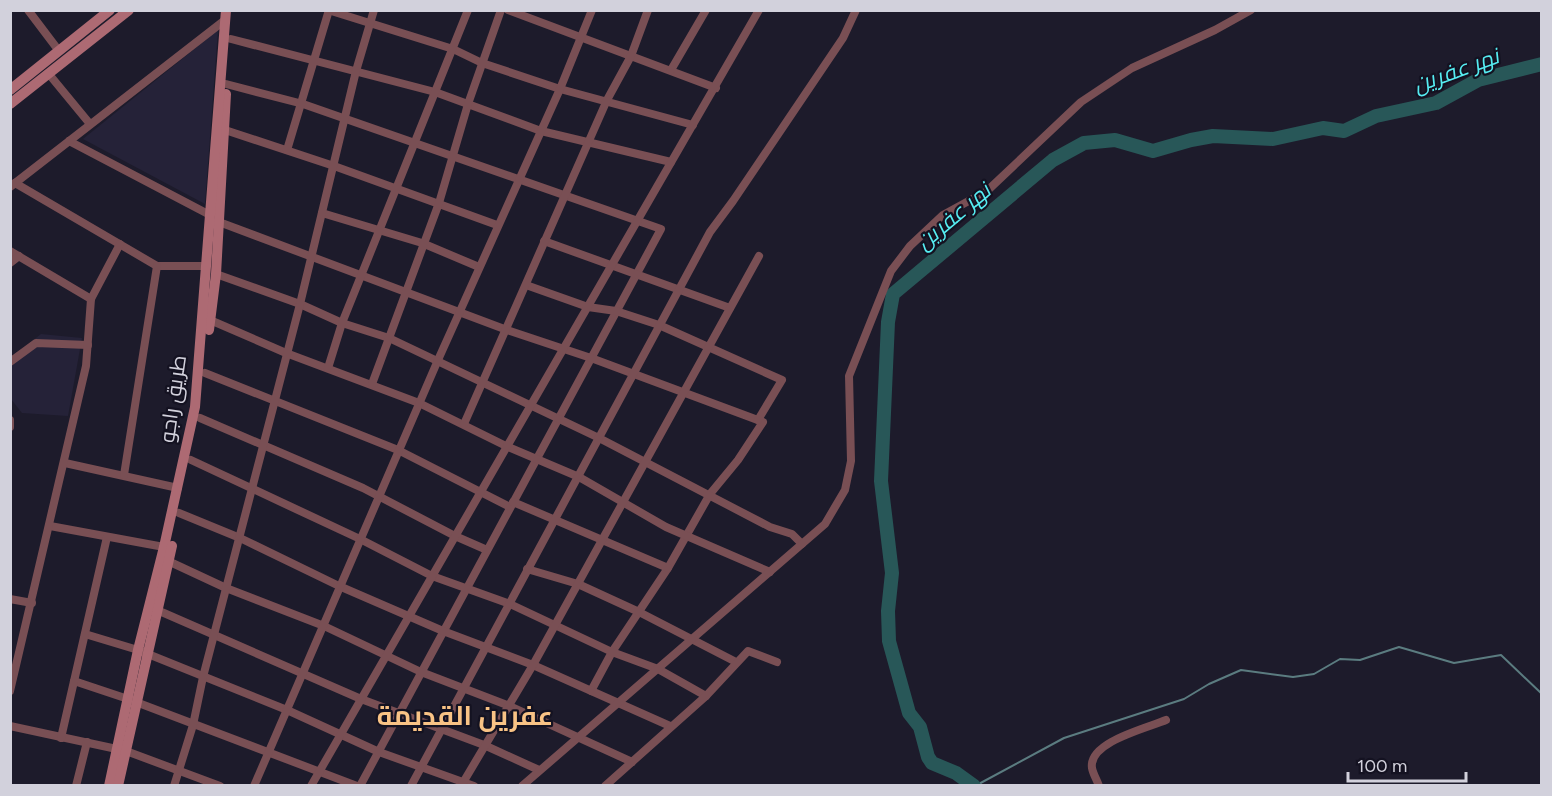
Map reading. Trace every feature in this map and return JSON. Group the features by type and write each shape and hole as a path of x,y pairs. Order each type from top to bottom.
{"main road":[{"path":"10,104 18,88 110,10"},
{"path":"18,88 48,73 129,10"},
{"name":"طريق راجو","path":"118,786 122,750 141,653 195,407 206,266 225,130 226,84 233,10"},
{"name":"طريق راجو","path":"141,653 157,610 200,418 216,274 214,218 226,15"},
{"path":"97,20 105,30"},
{"name":"طريق راجو","path":"109,786 122,750"}],"street":[{"path":"28,10 59,51"},
{"path":"174,786 193,725 203,677 216,634 374,10"},
{"path":"327,368 342,323 468,10"},
{"path":"372,384 422,243 439,203 468,104 501,10"},
{"path":"508,10 716,88"},
{"path":"254,786 398,450 560,89 592,10"},
{"path":"464,424 607,100 631,56 648,10"},
{"path":"671,70 706,10"},
{"path":"311,786 759,10"},
{"path":"411,786 710,232 830,57 856,10"},
{"path":"522,786 825,524 845,490 851,461 849,376 891,271 910,246 944,215 987,191 1081,102 1132,68 1215,30 1251,10"},
{"path":"287,150 303,104 329,11 453,49 482,63 560,89 693,125"},
{"path":"206,266 157,266 13,185 226,15"},
{"path":"231,39 435,92 541,131 671,162"},
{"path":"48,73 90,124"},
{"path":"74,681 359,786 661,229 303,104 226,84"},
{"path":"225,130 397,188 497,225"},
{"path":"69,141 214,218 507,330 591,358 763,422 738,460 710,494 668,568 612,652 591,690"},
{"path":"322,213 422,243 479,267"},
{"path":"544,241 730,308"},
{"path":"10,691 14,660 32,603 86,366 91,299 120,244"},
{"path":"10,251 91,299"},
{"path":"10,263 19,256"},
{"path":"462,783 533,665 759,256"},
{"path":"124,475 157,266"},
{"path":"216,274 300,304 342,323 389,338 438,360 483,384 598,438 672,478 710,494 770,527 792,534 802,544"},
{"path":"526,285 588,307 616,311 659,325 782,380 758,420"},
{"path":"210,321 286,353 419,403 506,446 579,477 666,527 770,572"},
{"path":"10,362 36,343 88,345"},
{"path":"205,373 398,450 480,493 556,521 668,568"},
{"path":"200,418 363,488 487,550"},
{"path":"10,420 10,427"},
{"path":"191,459 360,539 432,576 510,604 612,652 658,669 705,696"},
{"path":"65,463 178,488"},
{"path":"179,513 240,538 339,586 443,631 533,665 670,726"},
{"path":"50,526 164,547"},
{"path":"61,738 106,537"},
{"path":"168,561 226,588 324,626 421,672 507,705 632,762"},
{"path":"527,569 578,584 639,612 736,662"},
{"path":"10,599 32,603"},
{"path":"157,610 361,699 442,729 539,770"},
{"path":"85,634 141,653 287,710 379,752 423,765 474,786"},
{"path":"605,786 705,696 748,651 777,662"},
{"path":"1100,786 1091,767 1094,754 1103,745 1166,720"},
{"path":"10,726 122,750 220,786"},
{"path":"76,786 87,742"}],"shaded area":[{"path":"218,30 205,204 83,139"},
{"path":"41,334 82,338 68,416 22,413 11,399 11,358"}],"waterway":[{"name":"نهر عفرين","path":"974,786 956,773 932,763 928,757 920,727 909,713 889,641 888,611 892,573 881,481 888,322 893,294 1053,160 1084,143 1115,140 1153,151 1213,136 1273,139 1323,128 1344,131 1376,116 1436,103 1478,80 1542,64"},
{"path":"975,786 1064,738 1184,699 1209,684 1241,670 1293,677 1314,674 1340,659 1360,660 1399,647 1454,663 1501,655 1542,694"}],"district":[{"name":"عفرين القديمة","path":"465,716"}]}
